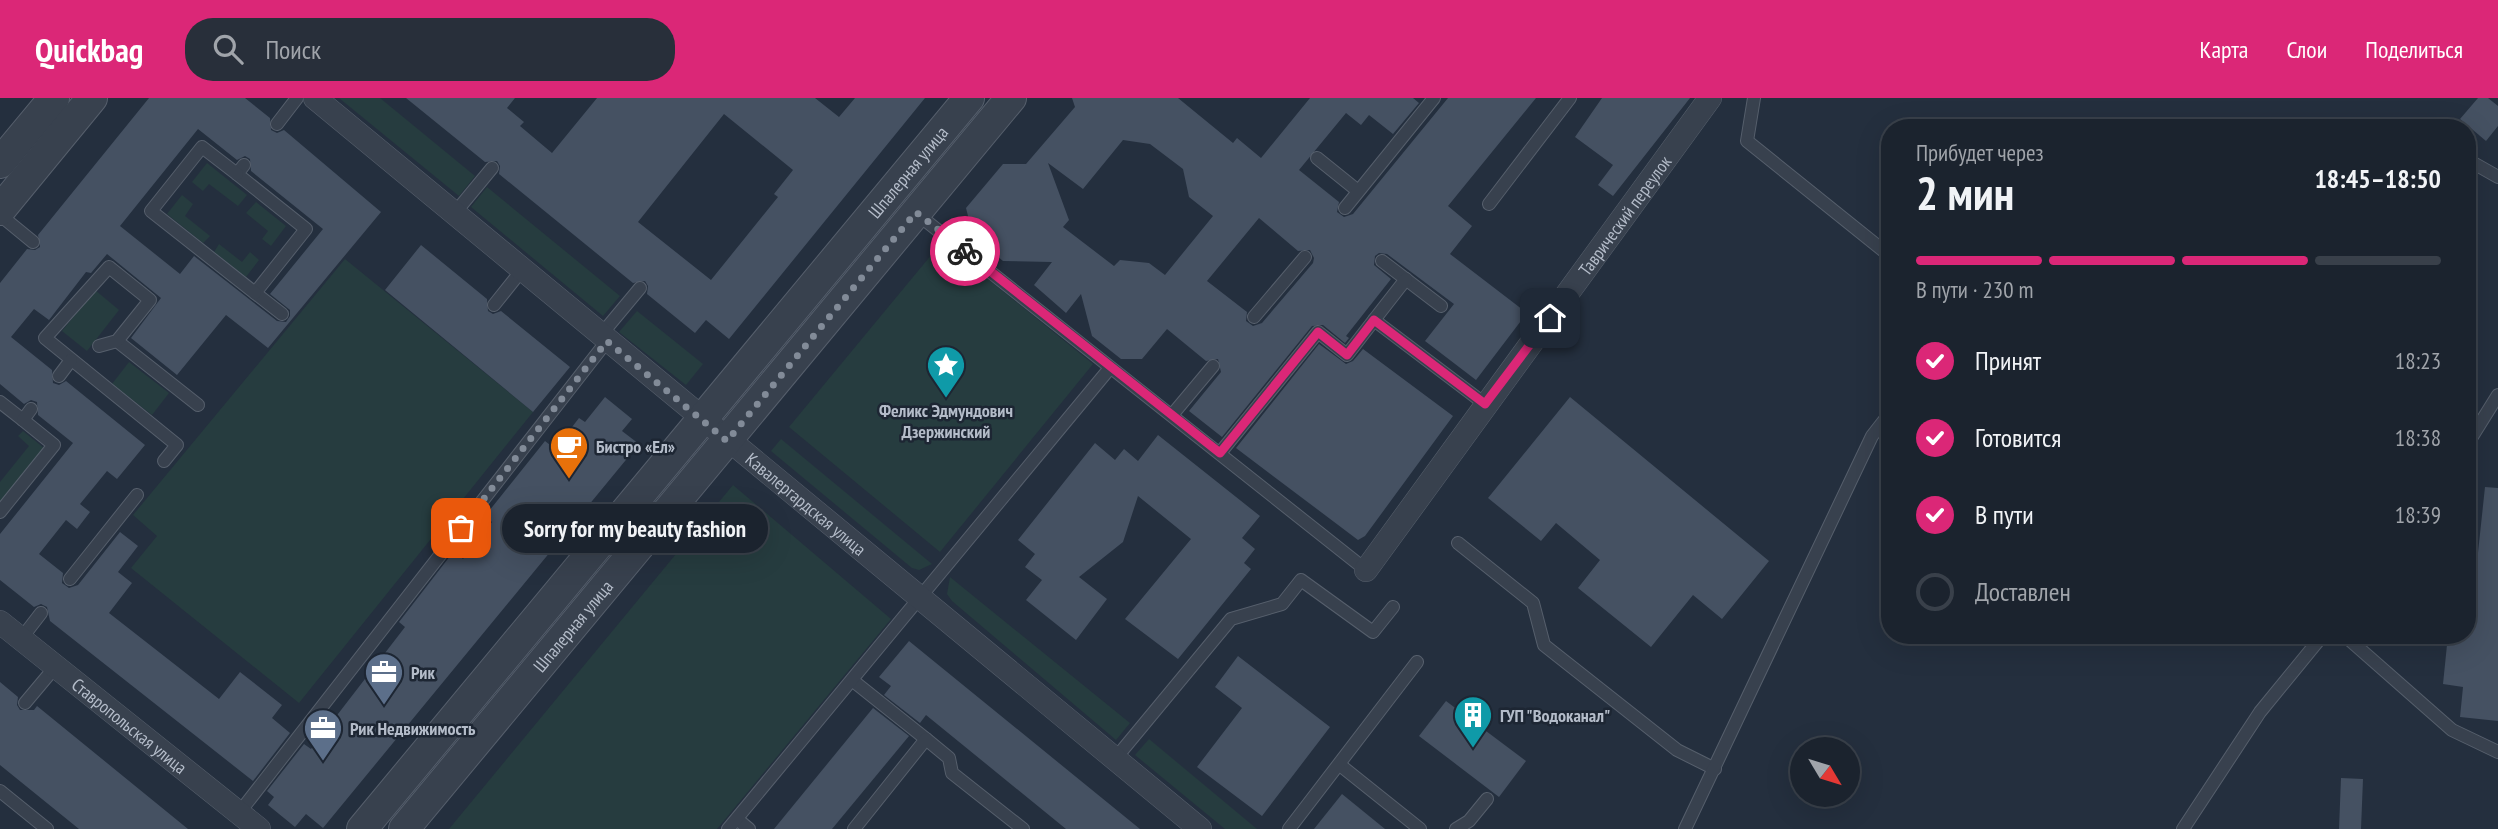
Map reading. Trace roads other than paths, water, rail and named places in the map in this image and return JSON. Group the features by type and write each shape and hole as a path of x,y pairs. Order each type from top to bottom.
{"street":[{"path":"0,213 17,153 54,98"},
{"path":"17,153 92,98"},
{"name":"Кавалергардская улица","path":"315,98 1200,829"},
{"name":"Шпалерная улица","path":"362,829 969,98"},
{"name":"Шпалерная улица","path":"404,829 1011,98"},
{"name":"Таврический переулок","path":"1366,570 1710,98"},
{"name":"Ставропольская улица","path":"0,622 259,829"}],"lane":[{"path":"277,124 297,98"},
{"path":"1489,204 1570,98"},
{"path":"1754,98 1747,141 1881,249"},
{"path":"1345,208 1432,99"},
{"path":"255,293 306,229 240,170 202,147 151,211 255,293 282,314"},
{"path":"1317,158 1358,191"},
{"path":"2476,165 2498,177"},
{"path":"454,214 492,168"},
{"path":"916,212 1366,570"},
{"path":"0,213 33,242"},
{"path":"1254,317 1305,257"},
{"path":"1382,261 1441,306"},
{"path":"99,346 117,341 150,299 109,267 84,283 45,338 177,445 164,461"},
{"path":"494,305 522,270"},
{"path":"1220,453 1318,332 1347,355 1406,279"},
{"path":"239,813 640,288"},
{"path":"1374,320 1485,404"},
{"path":"117,341 198,405"},
{"path":"59,376 71,360"},
{"path":"1172,415 1213,366"},
{"path":"749,829 732,824 1110,368"},
{"path":"2476,431 2497,401"},
{"path":"0,402 27,415 54,446 0,512"},
{"path":"1685,829 1872,436 1881,424"},
{"path":"70,579 137,495"},
{"path":"1458,543 1533,603 1544,645 1677,750 1715,769"},
{"path":"1115,759 1231,618 1282,604 1301,580 1373,632 1393,607"},
{"path":"21,639 41,613"},
{"path":"2183,829 2260,712 2316,644"},
{"path":"2354,644 2452,730 2498,752"},
{"path":"1289,829 1417,662"},
{"path":"25,702 56,666"},
{"path":"852,680 949,758 952,773 1023,829"},
{"path":"854,829 926,739"},
{"path":"1340,765 1420,829"},
{"path":"0,791 47,829"},
{"path":"1456,829 1469,821 1487,799"}],"place":[{"name":"Феликс Эдмундович Дзержинский","path":"946,399"},
{"name":"Бистро «Ел»","path":"569,480"},
{"name":"Sorry for my beauty fashion","path":"461,528"},
{"name":"Рик","path":"384,706"},
{"name":"ГУП \"Водоканал\"","path":"1473,749"},
{"name":"Рик Недвижимость","path":"323,762"}]}
